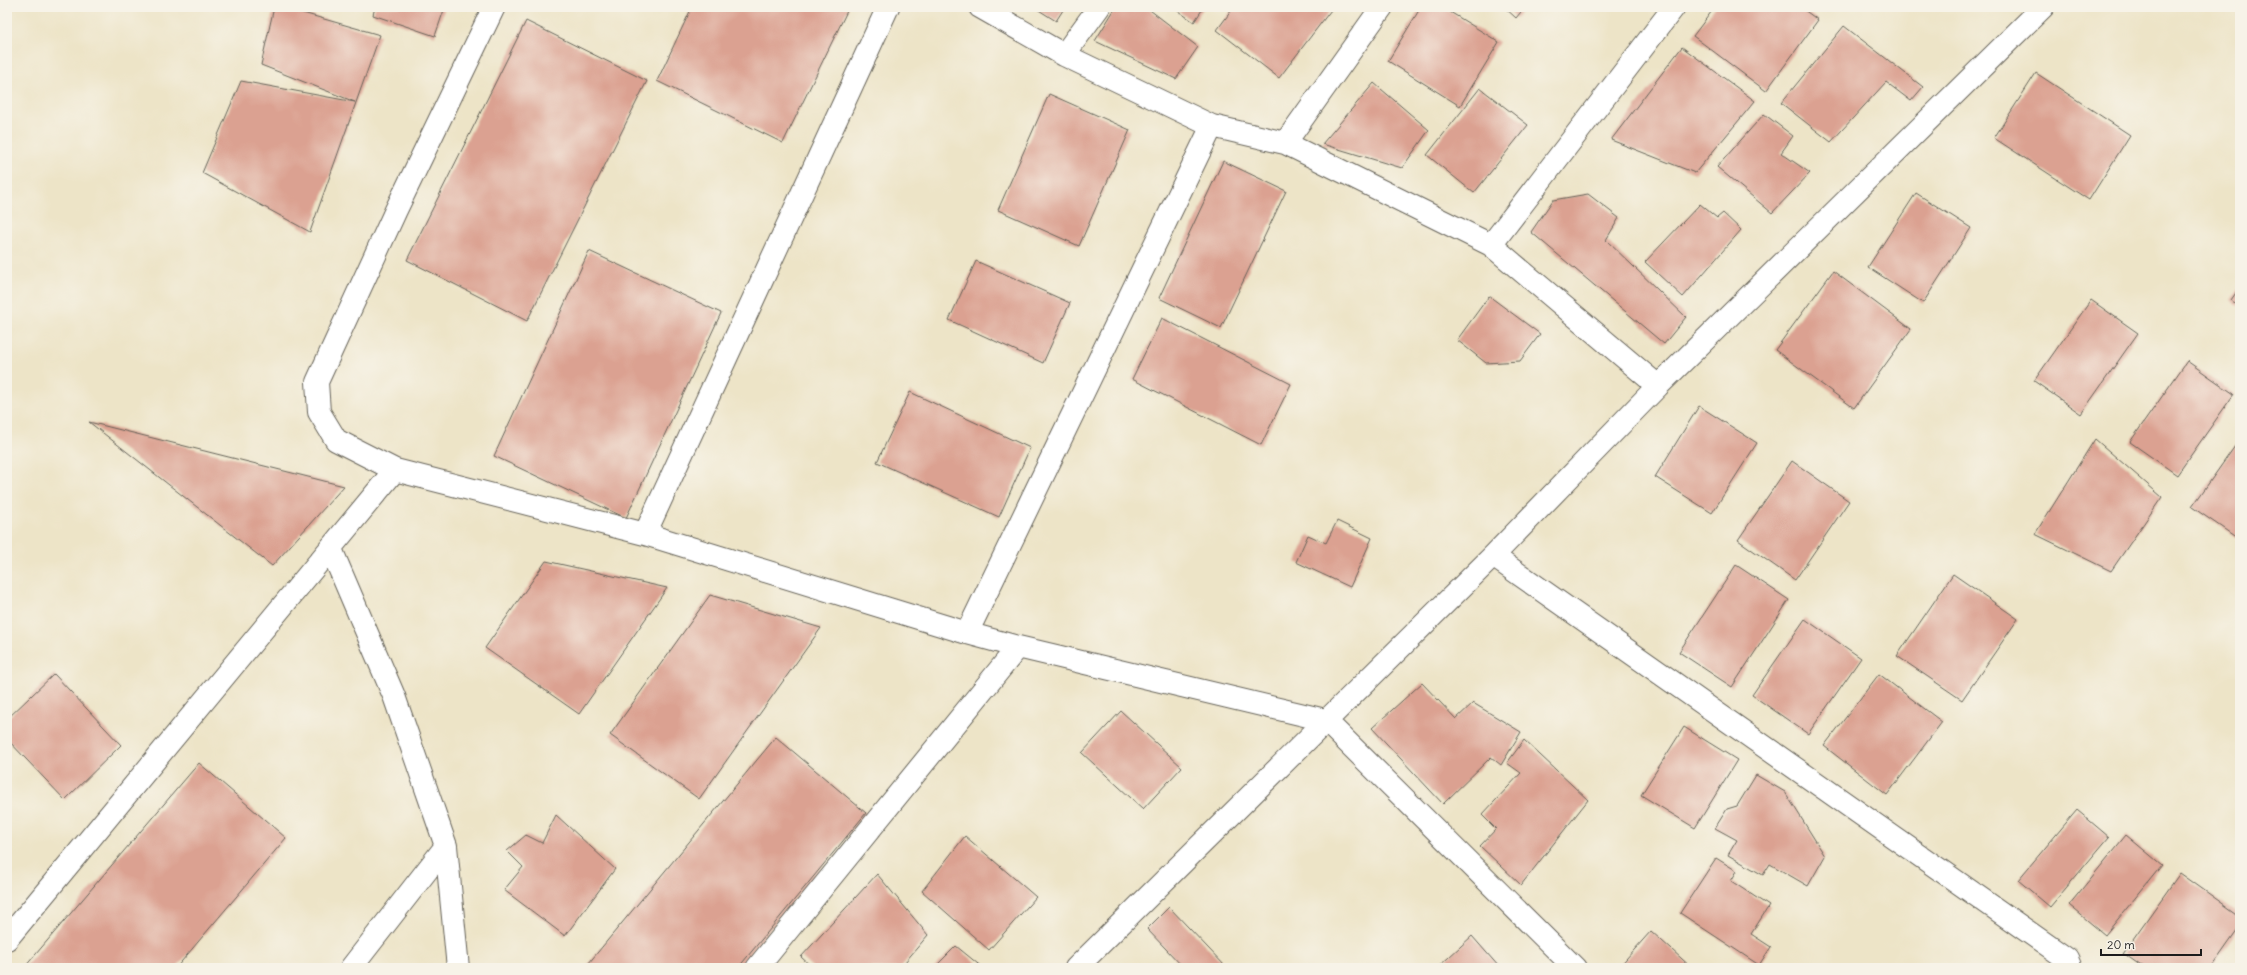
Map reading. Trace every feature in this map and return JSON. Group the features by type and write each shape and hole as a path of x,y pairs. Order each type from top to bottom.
{"street":[{"path":"494,7 396,210 317,382 319,412 336,440 395,470 645,534 967,633 1018,647 1325,720 1575,968"},
{"path":"645,534 888,7"},
{"path":"980,7 1064,55 1212,126 1285,143 1491,245 1658,386"},
{"path":"1064,55 1099,7"},
{"path":"1285,143 1382,7"},
{"path":"1491,245 1674,7"},
{"path":"1076,968 1325,720 1493,556 1658,386 2043,7"},
{"path":"967,633 1212,126"},
{"path":"7,939 395,470"},
{"path":"331,548 394,696 446,846 458,968"},
{"path":"1493,556 2067,959 2071,968"},
{"path":"757,968 1018,647"},
{"path":"351,968 446,846"}],"building":[{"path":"274,7 282,7 380,35 310,232 202,173 241,81 355,102 261,65"},
{"path":"375,7 445,7 435,36 373,15"},
{"path":"692,7 849,7 783,143 657,81"},
{"path":"1034,7 1065,7 1056,21"},
{"path":"1116,7 1146,7 1198,47 1176,79 1095,41"},
{"path":"1172,7 1204,7 1194,22"},
{"path":"1234,7 1328,7 1331,10 1279,78 1217,30"},
{"path":"1421,7 1442,7 1499,42 1460,106 1388,61"},
{"path":"1504,7 1525,7 1516,18"},
{"path":"1715,7 1800,7 1818,20 1766,91 1693,36"},
{"path":"526,21 647,81 527,321 407,260"},
{"path":"1844,26 1923,87 1911,101 1886,82 1831,142 1781,103"},
{"path":"1682,47 1755,101 1695,173 1611,140"},
{"path":"2036,73 2130,135 2089,200 1994,138"},
{"path":"1374,83 1429,130 1402,168 1322,144"},
{"path":"1480,88 1528,125 1474,193 1427,155"},
{"path":"1049,94 1130,130 1079,246 998,210"},
{"path":"1764,114 1793,136 1781,153 1810,173 1772,213 1717,167"},
{"path":"1223,161 1286,191 1221,328 1159,298"},
{"path":"1916,193 1971,228 1923,303 1868,267"},
{"path":"1588,194 1619,218 1606,240 1686,317 1664,344 1531,232 1553,200"},
{"path":"1700,204 1717,218 1723,213 1741,230 1683,297 1645,262"},
{"path":"589,251 721,313 626,518 494,456"},
{"path":"976,261 1070,303 1043,363 949,320"},
{"path":"1833,271 1911,329 1854,408 1775,350"},
{"path":"2240,287 2240,307 2231,300"},
{"path":"1489,296 1540,334 1520,361 1486,363 1457,340"},
{"path":"2091,300 2138,333 2081,414 2034,381"},
{"path":"1162,318 1291,384 1261,445 1132,379"},
{"path":"2187,361 2234,394 2177,475 2130,442"},
{"path":"910,392 1030,448 999,517 877,462"},
{"path":"1699,406 1757,443 1712,513 1655,477"},
{"path":"89,422 344,486 272,566"},
{"path":"2095,439 2162,497 2111,571 2035,534"},
{"path":"2240,439 2240,540 2192,507"},
{"path":"1792,461 1849,501 1795,580 1738,540"},
{"path":"1337,521 1372,538 1350,587 1296,562 1308,535 1326,543"},
{"path":"546,561 667,588 579,714 485,648"},
{"path":"1736,565 1789,600 1732,687 1679,652"},
{"path":"1953,574 2018,619 1962,700 1897,656"},
{"path":"710,595 821,628 699,799 610,735"},
{"path":"1805,619 1861,658 1808,734 1752,695"},
{"path":"54,674 121,745 65,800 7,739 7,719"},
{"path":"1879,674 1942,722 1887,795 1824,746"},
{"path":"1422,683 1456,719 1473,703 1521,732 1501,765 1491,757 1443,804 1372,728"},
{"path":"1121,711 1182,767 1143,809 1082,753"},
{"path":"1684,727 1737,760 1695,828 1641,795"},
{"path":"776,737 866,813 738,968 593,968 588,964"},
{"path":"1524,740 1588,800 1521,885 1480,846 1496,829 1482,815 1521,773 1507,763"},
{"path":"199,763 286,838 176,968 24,968"},
{"path":"1756,775 1785,792 1825,856 1808,886 1770,864 1763,875 1728,855 1737,840 1715,828 1727,809 1737,806"},
{"path":"2077,810 2109,837 2050,907 2018,880"},
{"path":"556,815 615,869 565,936 504,890 523,867 507,851 526,835 542,843"},
{"path":"2126,835 2162,865 2105,935 2069,905"},
{"path":"965,836 1036,897 989,950 922,891"},
{"path":"1716,858 1737,871 1731,881 1769,906 1751,934 1771,947 1759,965 1680,913"},
{"path":"2180,873 2240,916 2240,927 2211,968 2144,968 2123,953"},
{"path":"877,874 928,935 900,968 813,968 801,957"},
{"path":"1169,907 1227,968 1184,968 1147,929"},
{"path":"1651,931 1692,968 1618,968"},
{"path":"1472,936 1500,968 1437,968"},
{"path":"956,946 983,968 934,968"}]}
